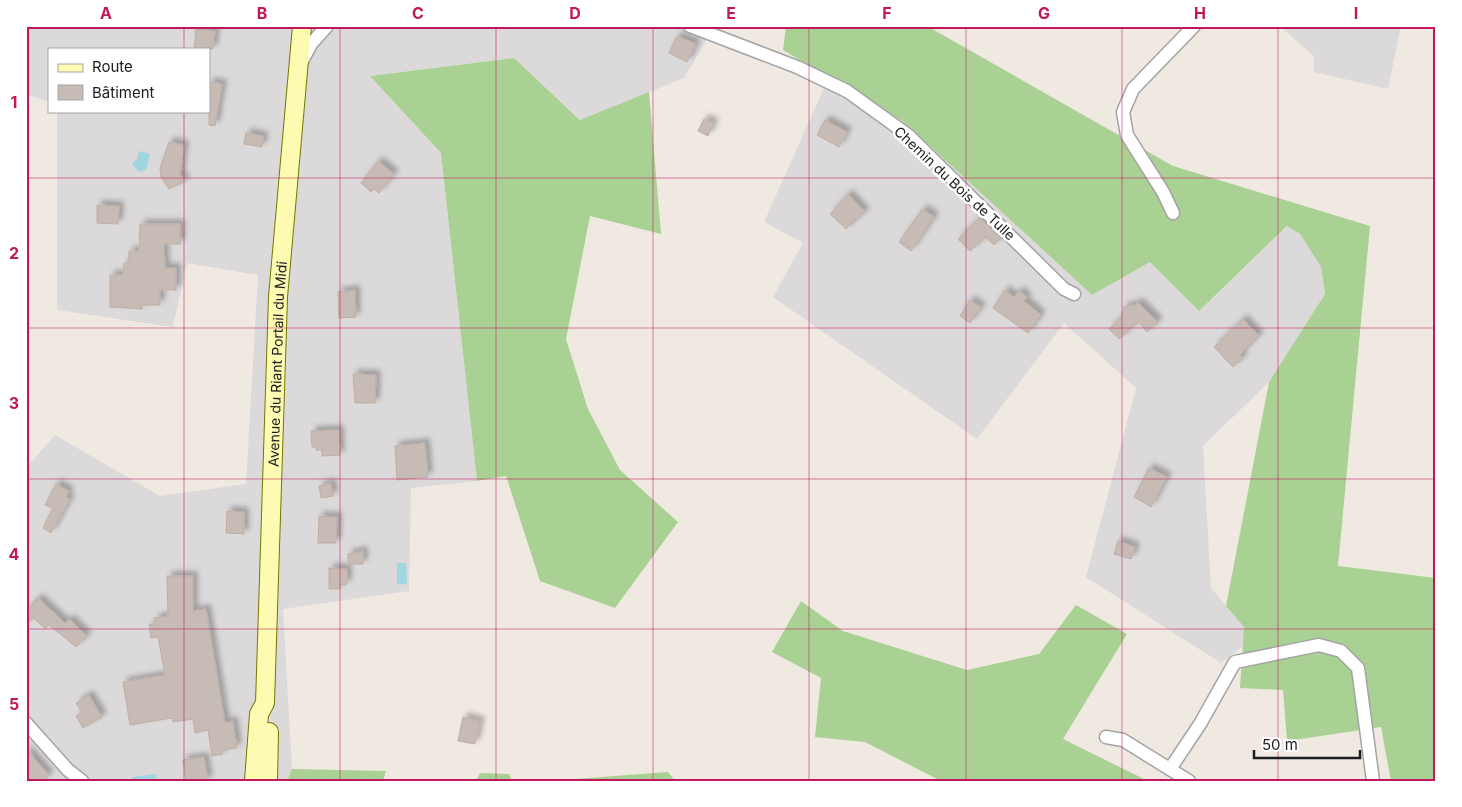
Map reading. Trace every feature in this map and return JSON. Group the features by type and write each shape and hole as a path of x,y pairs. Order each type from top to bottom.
{"main road":[{"name":"Avenue du Riant Portail du Midi","path":"254,781 259,714 265,703 278,297 302,26"},
{"name":"Avenue du Riant Portail du Midi","path":"265,703 270,709 268,781"}],"street":[{"path":"298,70 311,44 327,26"},
{"name":"Chemin du Bois de Tulle","path":"690,26 797,67 847,91 908,135 1064,289 1074,294"},
{"path":"1173,213 1163,192 1127,135 1124,112 1134,89 1194,26"},
{"path":"1170,769 1200,724 1235,662 1319,645 1341,651 1358,668 1373,781"},
{"path":"26,723 68,770 82,781"},
{"path":"1106,737 1123,740 1189,781"}],"shaded area":[{"path":"26,26 714,27 684,78 581,120 514,58 370,76 441,153 477,481 411,488 409,591 283,609 292,769 287,781 26,781 26,468 55,435 160,496 246,484 258,275 187,263 173,327 57,310 57,112 210,112 210,48 48,48 48,102 26,94"},
{"path":"1280,26 1401,26 1388,89 1314,72 1314,56"},
{"path":"829,77 904,122 1092,295 1150,262 1199,311 1288,226 1300,234 1321,267 1325,294 1269,382 1203,446 1211,588 1244,627 1243,646 1221,663 1086,577 1136,388 1064,323 977,439 773,297 803,243 764,222"}],"green space":[{"path":"786,26 927,26 1173,166 1370,226 1338,566 1436,578 1436,781 1391,781 1381,727 1287,741 1283,690 1240,688 1244,627 1226,606 1269,382 1325,294 1321,267 1300,234 1287,226 1199,311 1150,262 1092,295 904,122 783,50"},
{"path":"514,58 580,120 649,92 661,234 590,216 566,339 588,409 620,470 678,522 615,608 540,581 506,476 477,481 441,153 370,76"},
{"path":"801,601 843,631 967,670 1039,654 1076,605 1127,634 1063,739 1148,781 941,781 865,742 815,737 821,678 772,652"},
{"path":"292,769 386,771 383,781 287,781"},
{"path":"668,772 675,781 575,781 575,779"},
{"path":"480,773 509,774 512,781 476,781"}],"water":[{"path":"139,151 150,154 146,170 139,172 132,164 137,159"},
{"path":"397,563 406,563 407,584 397,584"},
{"path":"156,774 157,781 133,781 132,777"}],"building":[{"path":"196,29 215,31 213,49 194,48"},
{"path":"677,36 696,44 687,62 669,53"},
{"path":"210,82 222,84 215,126 209,125"},
{"path":"704,119 714,123 708,136 698,131"},
{"path":"825,120 847,132 839,147 817,135"},
{"path":"246,133 263,136 262,147 244,144"},
{"path":"169,142 184,145 180,174 185,181 169,189 161,177 160,168"},
{"path":"378,161 394,174 379,193 374,189 371,192 361,183"},
{"path":"848,194 865,212 846,229 830,214"},
{"path":"97,205 119,206 118,224 97,223"},
{"path":"923,209 934,217 911,251 899,242"},
{"path":"980,218 1001,238 994,245 985,237 970,251 958,239"},
{"path":"140,224 180,224 180,244 164,244 165,268 176,268 176,290 160,290 160,305 142,305 142,309 110,307 110,275 123,275 124,263 129,263 129,251 139,251"},
{"path":"355,290 356,317 339,318 338,292"},
{"path":"1005,290 1014,297 1019,291 1027,297 1024,301 1041,315 1028,333 993,308"},
{"path":"970,300 981,307 970,323 960,316"},
{"path":"1138,302 1158,322 1147,332 1138,322 1119,339 1109,329 1121,318 1124,307 1135,305"},
{"path":"1243,319 1259,336 1240,355 1243,358 1233,367 1214,347"},
{"path":"353,374 376,375 375,403 355,403"},
{"path":"339,430 340,455 322,456 322,450 316,450 316,447 312,447 311,431"},
{"path":"425,443 428,477 397,480 395,446"},
{"path":"1149,468 1167,477 1151,507 1134,497"},
{"path":"331,483 333,496 321,498 319,486"},
{"path":"56,484 69,491 66,497 70,499 51,533 43,528 53,508 45,505"},
{"path":"227,511 244,512 244,534 226,533"},
{"path":"319,516 337,517 336,543 318,543"},
{"path":"1118,541 1135,547 1131,559 1114,554"},
{"path":"363,551 363,564 348,564 348,554"},
{"path":"329,568 347,569 347,584 340,585 340,589 329,589"},
{"path":"167,576 193,576 193,611 206,609 225,723 233,721 237,748 222,750 223,754 212,756 208,730 195,733 193,719 173,722 172,718 130,725 123,682 165,675 158,637 151,638 149,625 156,623 155,618 168,616"},
{"path":"38,598 65,623 70,619 87,636 76,647 49,625 45,629 34,618 26,624 26,611"},
{"path":"89,695 102,717 83,728 76,716 82,712 76,703"},
{"path":"463,717 480,721 475,744 458,741"},
{"path":"26,749 49,775 43,781 26,781"},
{"path":"204,757 208,781 186,781 183,760"}]}
